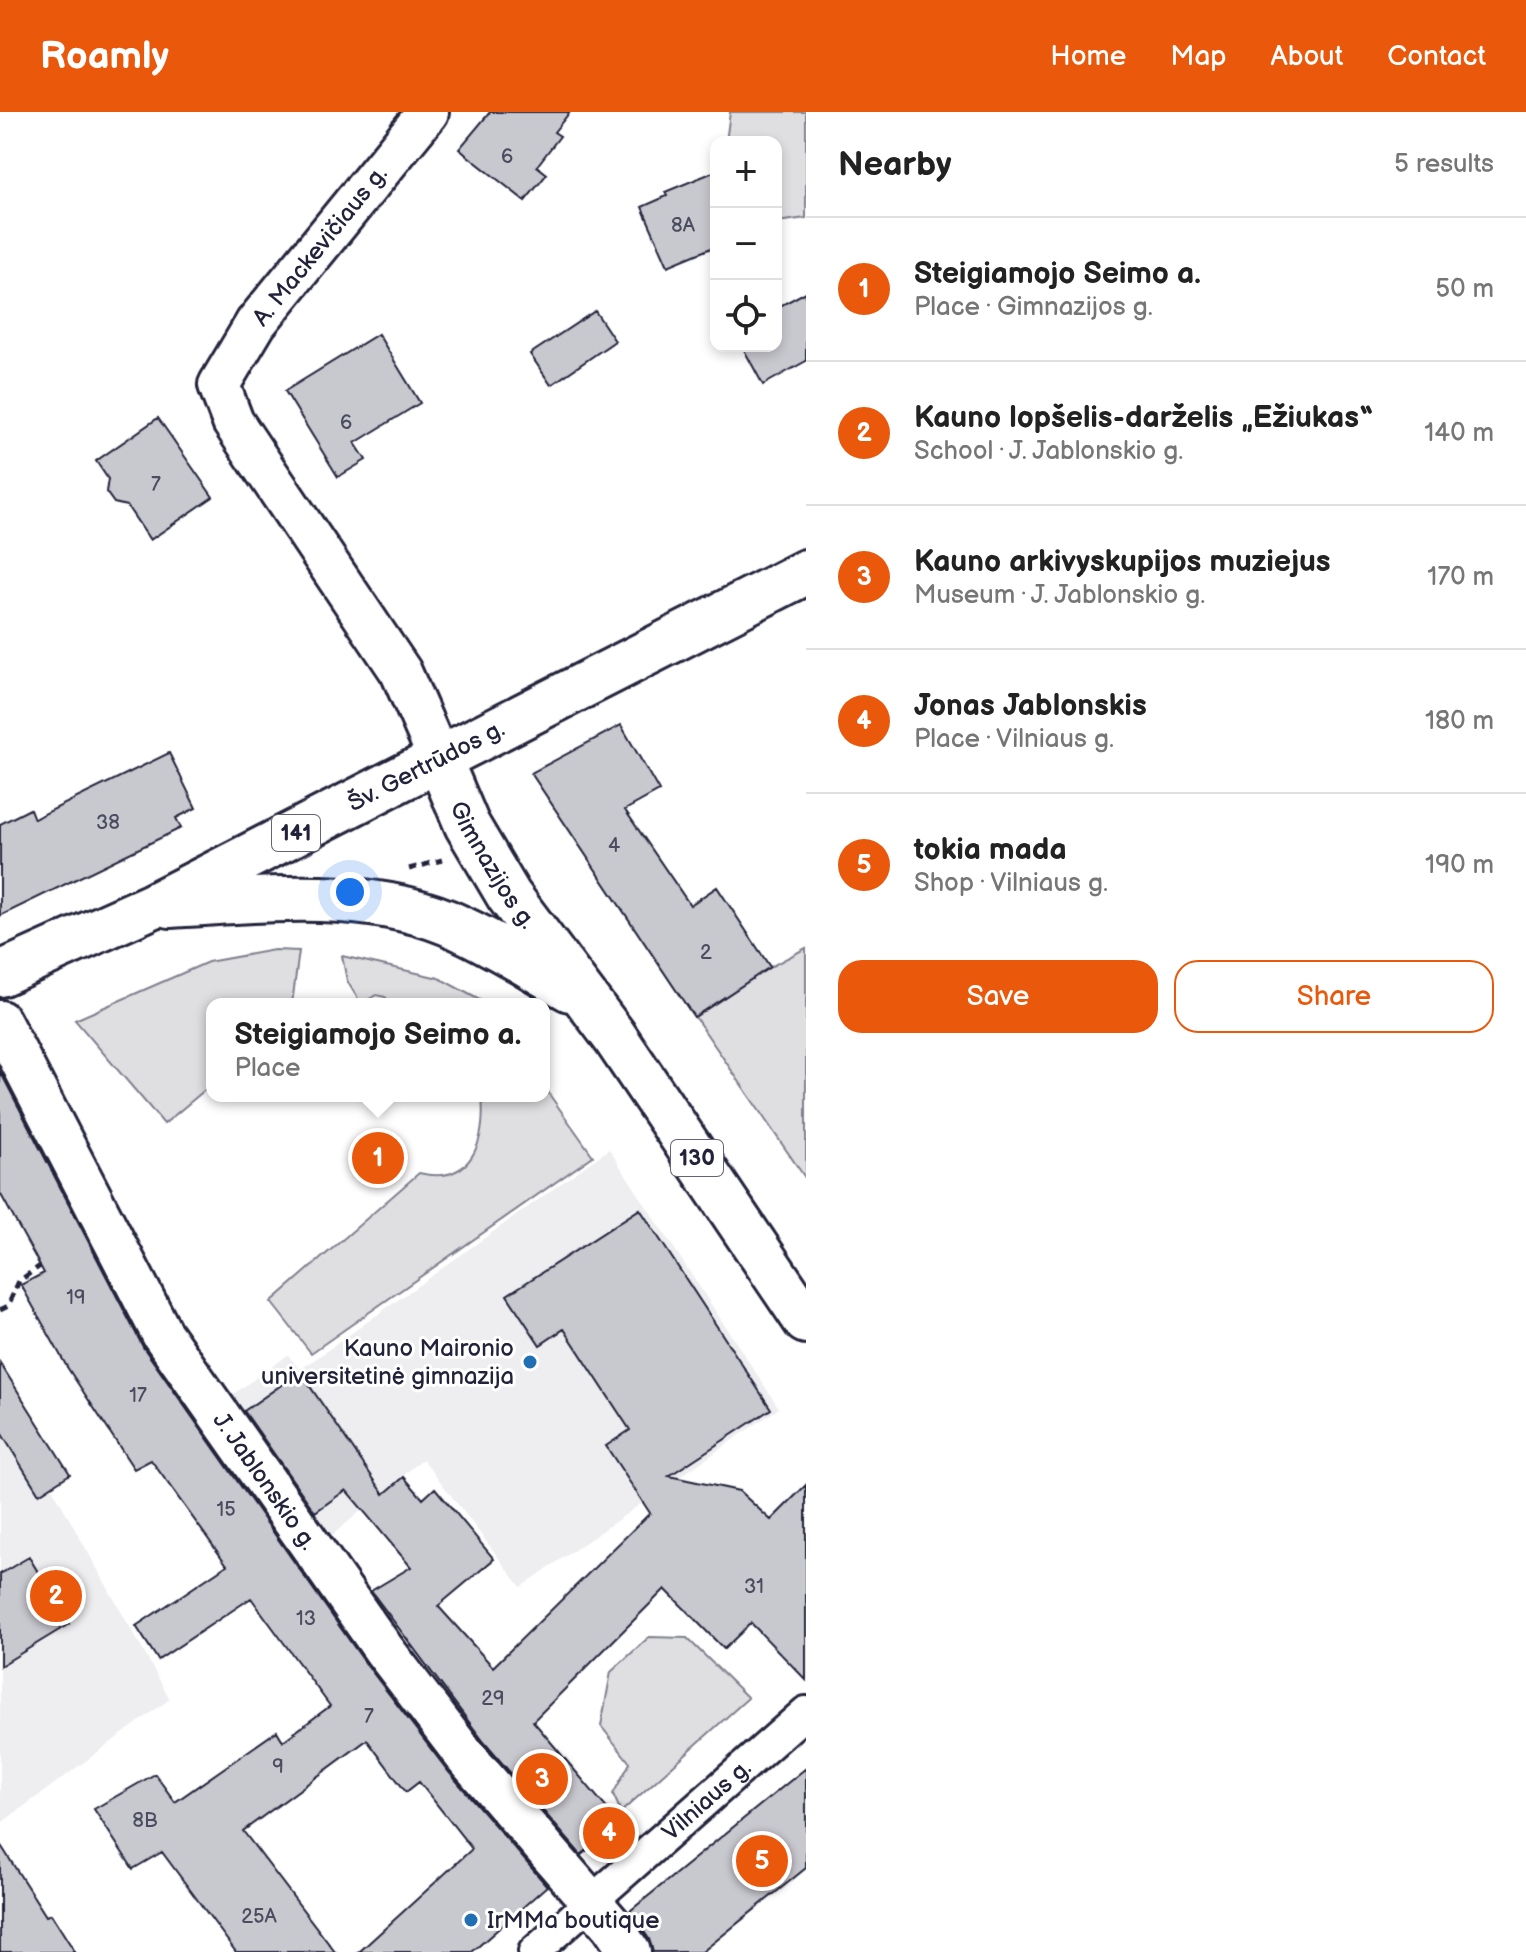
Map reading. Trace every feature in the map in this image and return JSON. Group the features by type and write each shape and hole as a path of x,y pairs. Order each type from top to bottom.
{"main road":[{"name":"Šv. Gertrūdos g.","path":"0,974 152,906 806,572"},
{"name":"Gimnazijos g.","path":"439,759 467,825 495,873 585,998 806,1321"},
{"path":"152,906 266,900 348,901 417,913 461,928 585,998"}],"street":[{"name":"A. Mackevičiaus g.","path":"219,385 256,323 428,112"},
{"name":"Gimnazijos g.","path":"219,385 233,422 401,672 439,759"},
{"name":"J. Jablonskio g.","path":"0,1021 171,1347 384,1650 466,1757 591,1901 630,1952"},
{"name":"Vilniaus g.","path":"534,1952 806,1712"}],"path":[{"path":"0,1310 8,1306 19,1281 40,1266"}],"shaded area":[{"path":"730,112 806,112 806,218 782,221 782,136 727,136"},
{"path":"806,948 806,1179 695,1017 770,967"},
{"path":"274,950 299,951 293,998 206,998 206,1089 164,1124 75,1020 208,962"},
{"path":"342,956 439,978 476,998 386,998 376,995 357,998 347,981"},
{"path":"550,1095 593,1156 311,1353 271,1302 419,1173 452,1173 464,1166 478,1143 482,1102 550,1102"},
{"name":"Kauno Maironio universitetinė gimnazija","path":"609,1149 779,1408 521,1587 423,1459 324,1542 225,1400 288,1355 300,1370"},
{"path":"5,1440 39,1493 51,1486 170,1699 0,1824 0,1442"},
{"path":"649,1637 687,1638 748,1698 621,1812 613,1794 630,1763 601,1726 611,1672"}],"building":[{"path":"490,112 570,112 554,132 560,136 537,166 547,174 525,201 459,149"},
{"path":"710,173 710,248 668,266 642,207 667,196 665,192"},
{"path":"806,292 806,361 763,385 745,352 782,352 782,305"},
{"path":"595,311 615,341 551,385 530,354"},
{"path":"378,334 420,403 355,443 366,460 338,477 285,391"},
{"path":"158,418 213,497 150,540 127,506 114,503 106,492 108,479 96,461"},
{"path":"621,725 659,791 625,810 690,905 717,887 770,967 694,1017 531,773"},
{"path":"169,753 196,808 176,818 181,828 0,916 0,824 30,809 34,819"},
{"path":"0,1071 143,1347 366,1664 448,1771 547,1886 472,1952 359,1952 472,1849 419,1782 406,1792 367,1740 243,1831 335,1952 236,1952 162,1852 133,1869 94,1809 155,1774 175,1802 277,1731 283,1741 330,1706 251,1598 158,1660 136,1626 227,1565 151,1460 134,1469 67,1367 21,1285 44,1273 0,1193"},
{"path":"640,1209 771,1409 669,1476 739,1491 771,1520 806,1485 806,1680 751,1623 724,1649 665,1589 533,1721 620,1824 581,1855 484,1742 371,1591 411,1567 346,1490 315,1512 244,1411 300,1372 384,1494 404,1477 423,1499 435,1488 494,1559 438,1606 493,1667 650,1513 606,1446 630,1430 564,1329 540,1345 507,1295"},
{"path":"0,1363 70,1474 39,1494 0,1431"},
{"path":"29,1557 69,1624 0,1666 0,1574"},
{"path":"806,1768 806,1868 702,1952 653,1952 649,1939 630,1911"},
{"path":"0,1844 46,1916 51,1914 75,1952 0,1952"}],"place":[{"name":"Steigiamojo Seimo a.","path":"378,1158"},
{"name":"Kauno Maironio universitetinė gimnazija","path":"530,1362"},
{"name":"Kauno lopšelis-darželis „Ežiukas“","path":"56,1596"},
{"name":"Kauno arkivyskupijos muziejus","path":"542,1779"},
{"name":"Jonas Jablonskis","path":"609,1833"},
{"name":"tokia mada","path":"762,1861"},
{"name":"IrMMa boutique","path":"471,1920"}]}
